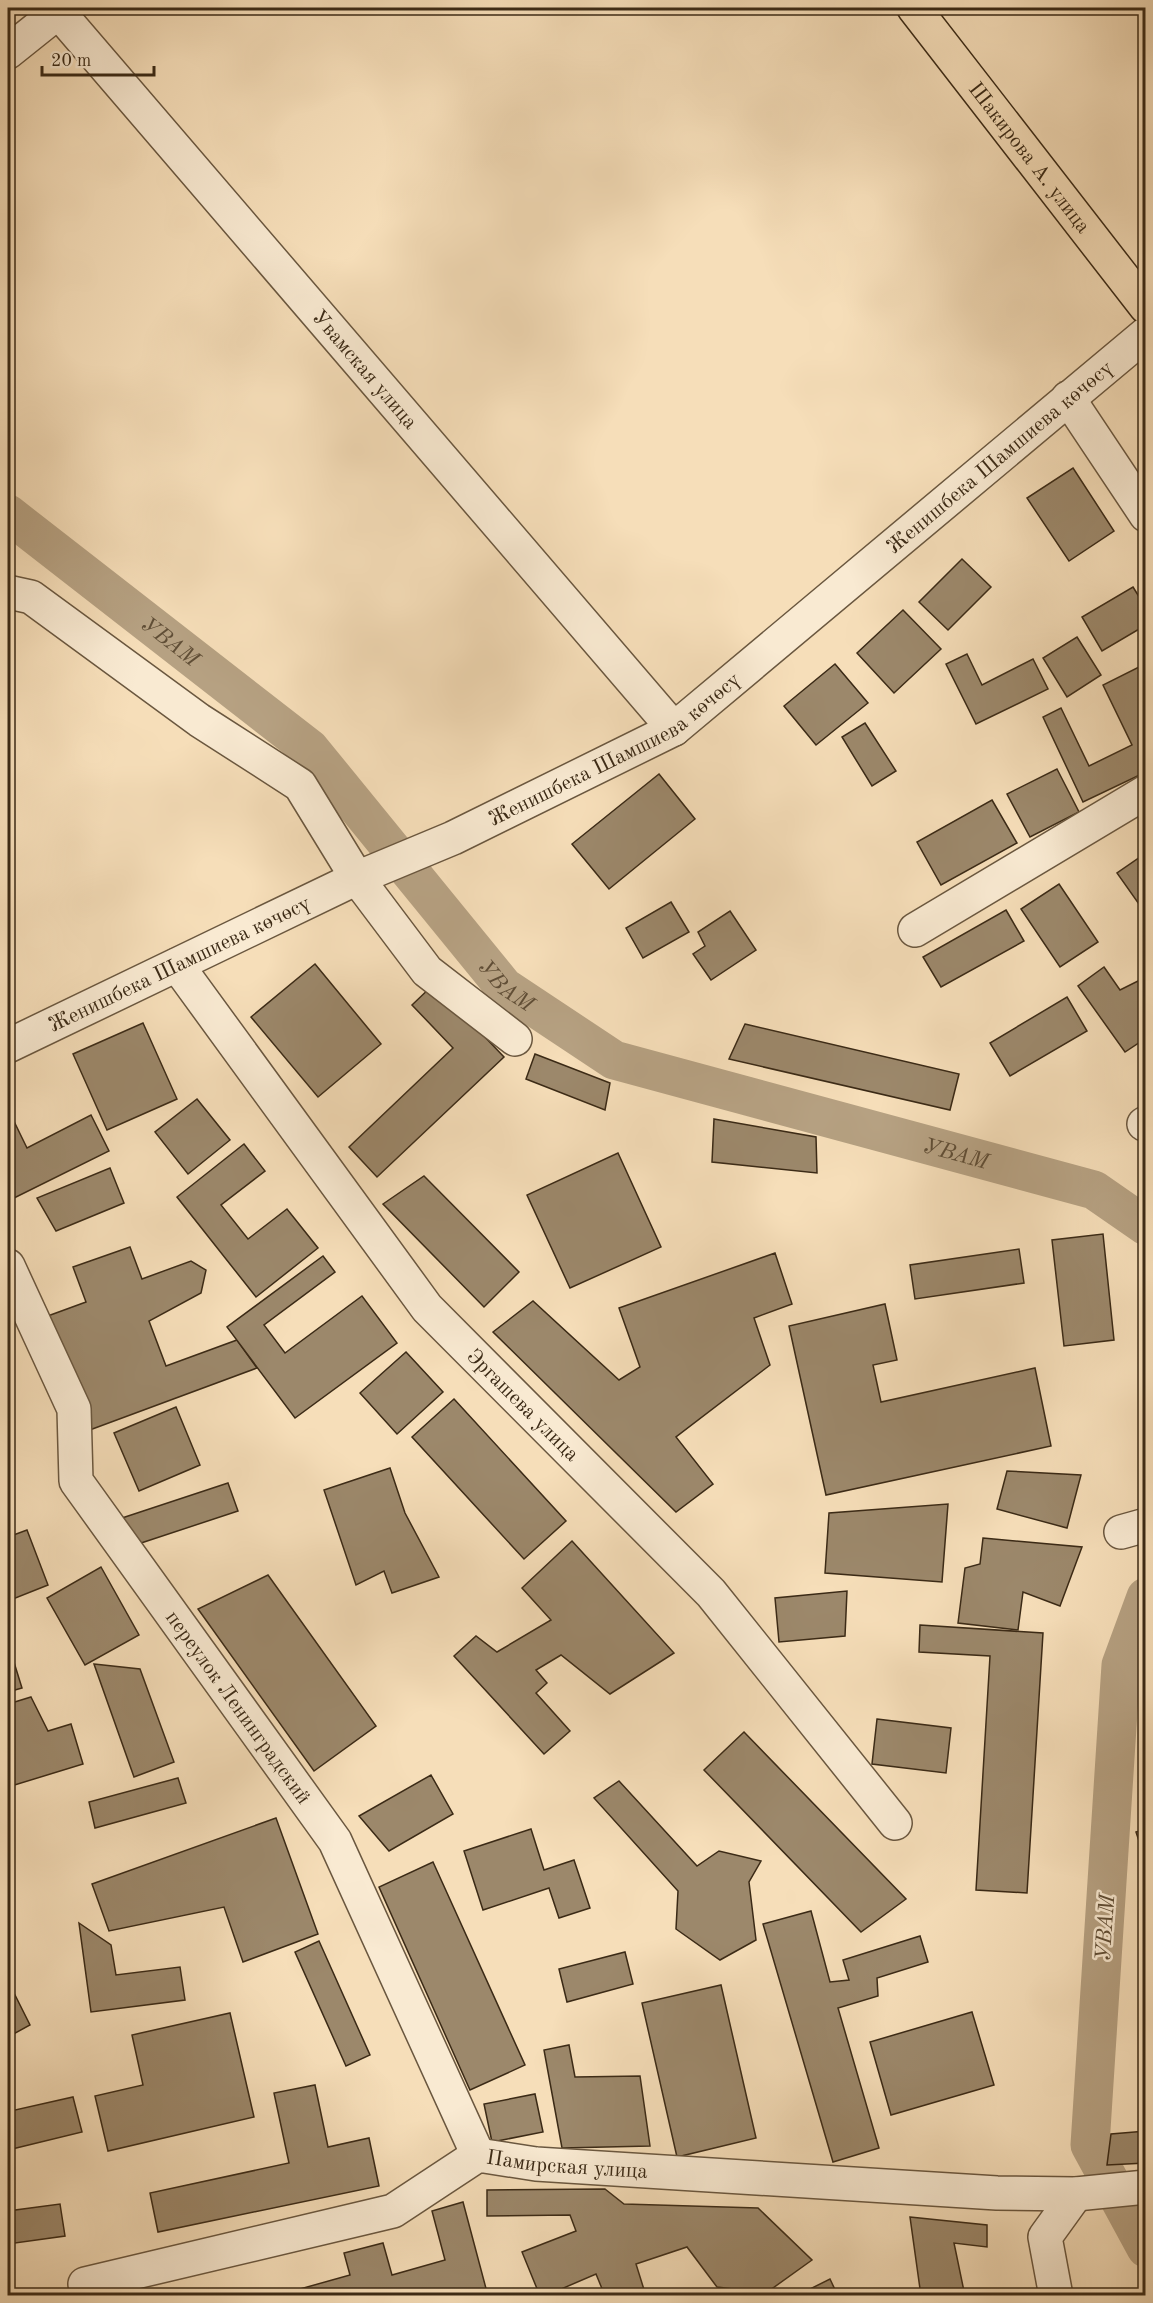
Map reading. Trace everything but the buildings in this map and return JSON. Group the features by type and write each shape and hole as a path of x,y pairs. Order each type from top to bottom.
{"main road":[{"name":"Шакирова А. улица","path":"914,8 1146,307"}],"street":[{"path":"8,52 59,9"},
{"name":"Увамская улица","path":"59,9 674,729"},
{"name":"Женишбека Шамшиева көчөсү","path":"8,1046 365,874 453,838 674,729 1146,334"},
{"path":"1068,398 1146,515"},
{"path":"8,592 31,597 199,720 300,785 365,874 427,971 516,1038"},
{"path":"915,930 1146,792"},
{"name":"Эргашева улица","path":"177,965 427,1308 711,1593 895,1823"},
{"name":"переулок Ленинградский","path":"8,1266 74,1408 76,1481 335,1841 478,2155"},
{"name":"Памирская улица","path":"85,2284 393,2211 478,2155 536,2164 996,2193 1076,2194 1146,2187"},
{"path":"1056,2295 1045,2237 1076,2194"}],"waterway":[{"name":"УВАМ","path":"8,514 310,749 504,987 614,1060 1094,1190 1146,1226"},
{"name":"УВАМ","path":"1146,1597 1121,1665 1090,2145 1146,2248"}]}
